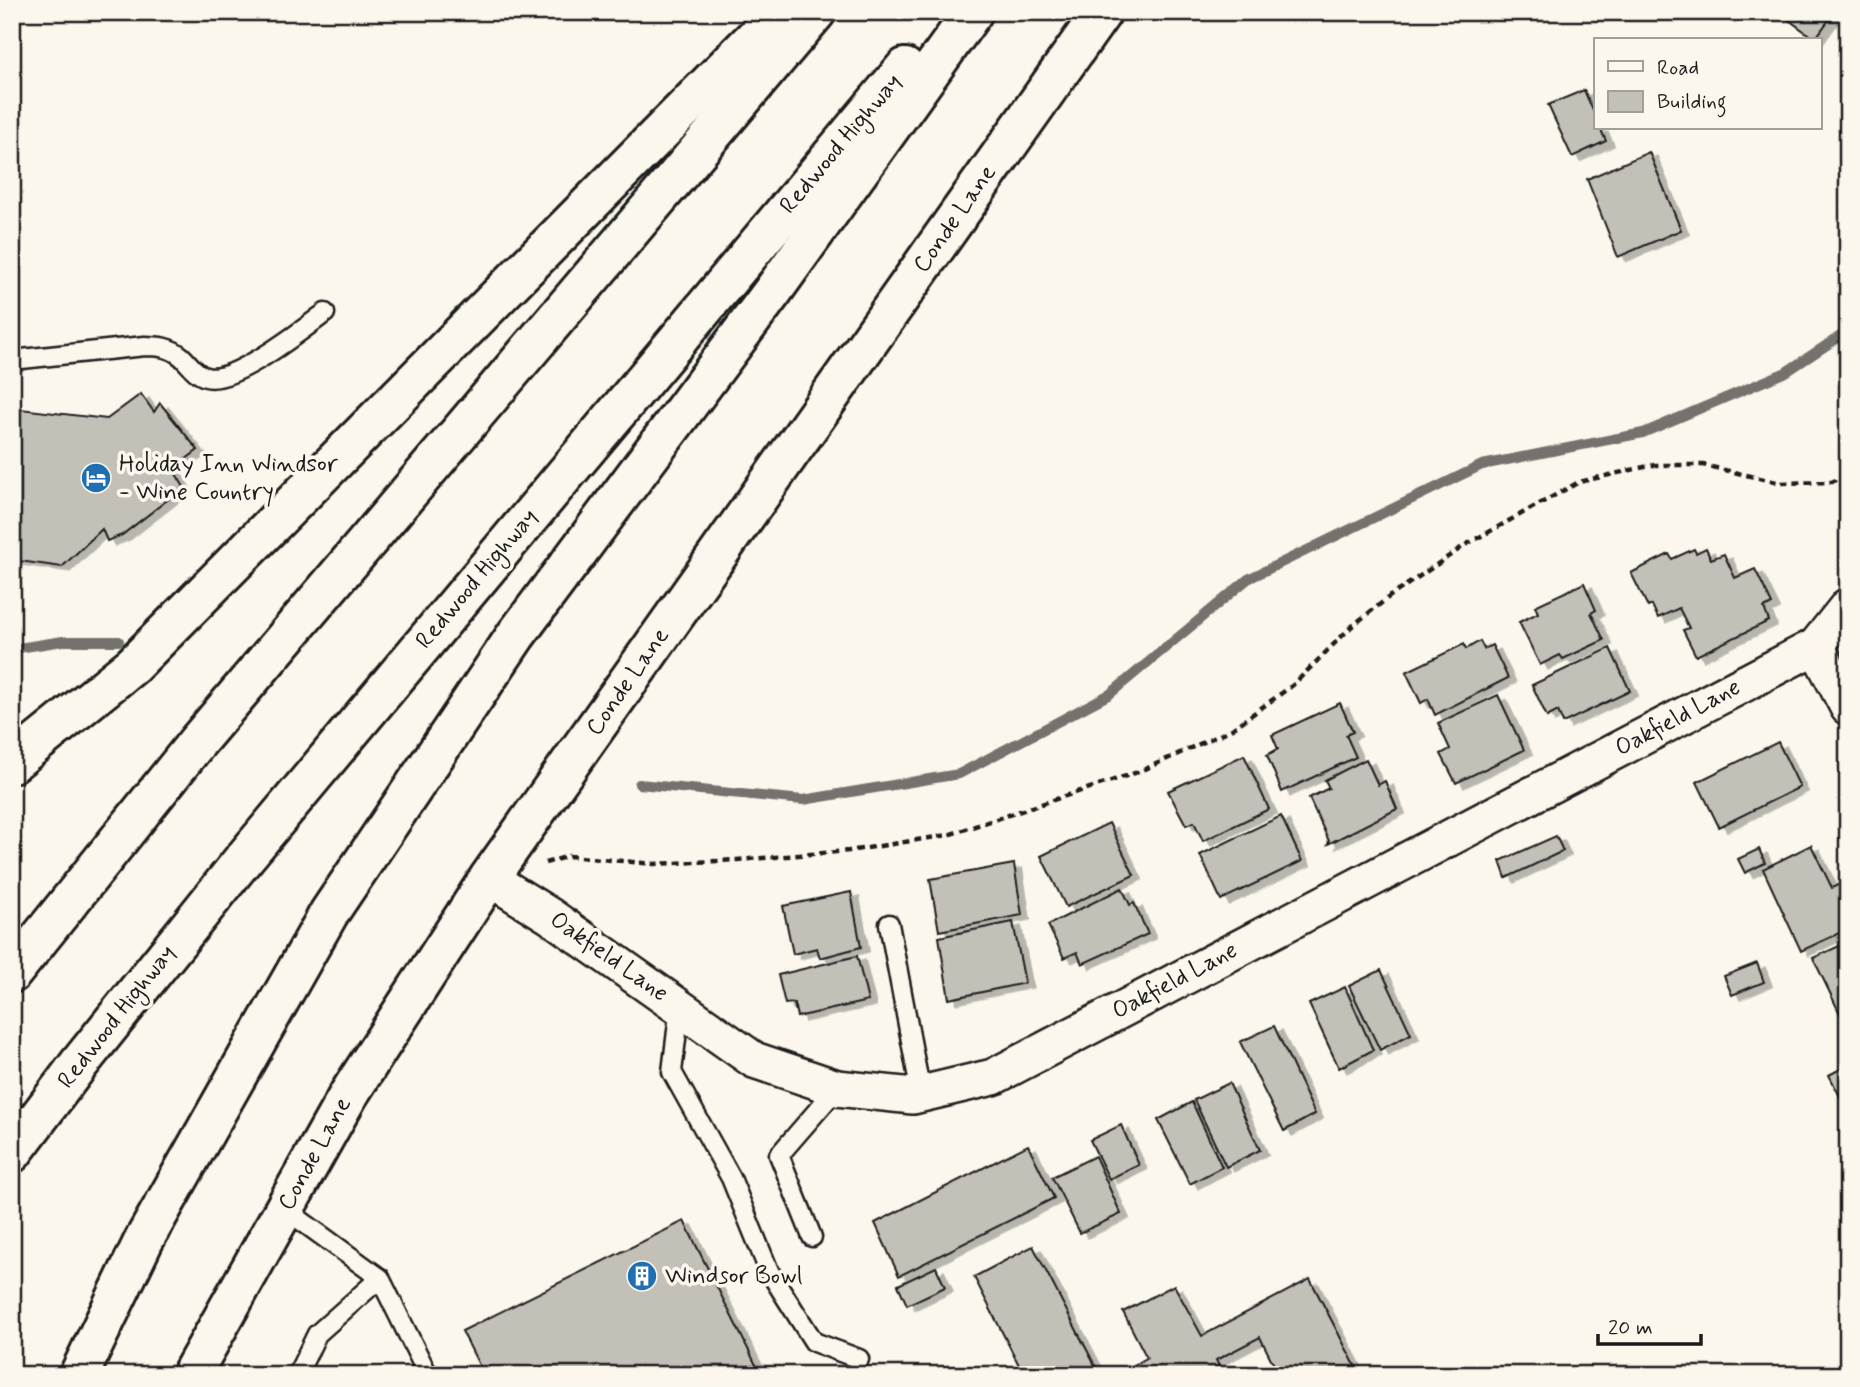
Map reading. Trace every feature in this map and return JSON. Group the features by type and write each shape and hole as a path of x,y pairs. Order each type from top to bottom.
{"main road":[{"path":"12,763 133,665 780,12"},
{"path":"12,973 198,741 816,12"},
{"name":"Redwood Highway","path":"12,1153 79,1064 242,861 951,12"},
{"path":"79,1375 144,1240 329,913 516,635 773,291 973,12"},
{"name":"Conde Lane","path":"191,1375 349,1094 489,878 1102,12"}],"street":[{"name":"Oakfield Lane","path":"489,878 550,916 754,1060 837,1088 913,1096 993,1077 1816,646 1848,606"},
{"path":"1816,646 1848,707"}],"lane":[{"path":"12,360 162,346 180,355 194,370 207,378 222,376 248,366 325,313"},
{"path":"889,924 921,1094"},
{"path":"680,1006 672,1072 732,1178 769,1271 814,1342 859,1359"},
{"path":"812,1237 779,1155 837,1088"},
{"path":"285,1209 380,1278 428,1375"},
{"path":"297,1375 317,1334 380,1278"}],"path":[{"path":"542,863 569,856 654,864 737,860 849,851 948,835 1142,771 1232,729 1293,685 1351,627 1389,597 1467,544 1579,482 1653,465 1703,465 1780,483 1832,482 1848,473"}],"building":[{"path":"1778,12 1833,14 1814,38"},
{"path":"1584,90 1594,112 1594,130 1601,130 1606,141 1572,157 1548,105"},
{"path":"1649,152 1681,230 1618,257 1587,179"},
{"name":"Holiday Inn Windsor - Wine Country","path":"141,394 154,412 160,403 198,450 173,469 184,487 122,535 107,541 102,529 62,567 12,560 12,408 107,419"},
{"path":"1706,548 1711,559 1724,554 1735,578 1755,569 1772,604 1764,608 1769,621 1696,656 1683,630 1689,628 1679,608 1658,618 1652,605 1648,607 1631,573 1669,554 1672,559 1694,549 1696,553"},
{"path":"1584,583 1596,610 1591,613 1604,640 1563,659 1560,655 1540,665 1519,622 1538,613 1535,606"},
{"path":"1480,641 1484,649 1492,645 1508,678 1435,715 1428,699 1421,703 1406,672 1464,644 1466,649"},
{"path":"1610,648 1630,691 1563,723 1558,711 1547,717 1532,685"},
{"path":"1498,695 1524,750 1456,783 1441,754 1450,749 1438,723"},
{"path":"1340,703 1353,732 1346,735 1356,757 1282,792 1267,755 1278,749 1272,735"},
{"path":"1778,742 1800,787 1719,827 1697,782"},
{"path":"1244,755 1269,809 1203,841 1194,822 1186,825 1168,791"},
{"path":"1366,759 1378,785 1385,781 1397,809 1328,844 1309,798 1329,788 1325,780"},
{"path":"1281,816 1302,861 1221,900 1200,855"},
{"path":"1109,823 1134,875 1066,907 1041,856"},
{"path":"1556,836 1563,851 1506,878 1500,861"},
{"path":"1811,845 1832,888 1848,880 1848,929 1801,951 1763,869"},
{"path":"1759,849 1765,863 1745,873 1738,859"},
{"path":"1014,864 1022,915 939,931 930,879"},
{"path":"1122,888 1130,905 1134,903 1148,934 1082,964 1077,952 1064,958 1048,925"},
{"path":"851,892 861,947 820,958 817,948 793,954 783,906"},
{"path":"1013,922 1025,983 949,999 939,937"},
{"path":"1848,942 1848,1023 1845,1024 1813,958"},
{"path":"857,956 868,1001 797,1017 794,1003 785,1004 778,975"},
{"path":"1757,963 1764,982 1732,995 1724,976"},
{"path":"1381,970 1411,1034 1380,1050 1349,986"},
{"path":"1345,987 1373,1050 1339,1068 1309,1004"},
{"path":"1274,1026 1315,1114 1284,1131 1240,1042"},
{"path":"1848,1065 1848,1112 1829,1075"},
{"path":"1229,1083 1260,1150 1226,1167 1194,1100"},
{"path":"1192,1102 1222,1167 1190,1184 1158,1120"},
{"path":"1121,1125 1139,1165 1109,1179 1090,1140"},
{"path":"1028,1145 1054,1198 899,1276 875,1223"},
{"path":"1095,1156 1121,1214 1080,1233 1052,1177"},
{"name":"Windsor Bowl","path":"684,1221 761,1375 484,1375 462,1331"},
{"path":"1033,1246 1100,1375 1024,1375 974,1277"},
{"path":"936,1267 945,1287 907,1305 898,1285"},
{"path":"1310,1279 1360,1375 1279,1375 1260,1337 1216,1360 1223,1375 1116,1375 1147,1358 1123,1312 1174,1285 1202,1336"}],"waterway":[{"path":"639,784 803,800 959,774 1110,694 1248,579 1482,465 1643,433 1786,372 1848,331"},
{"path":"12,649 63,641 119,641"}],"place":[{"name":"Holiday Inn Windsor - Wine Country","path":"96,478"},
{"name":"Windsor Bowl","path":"642,1276"}]}
